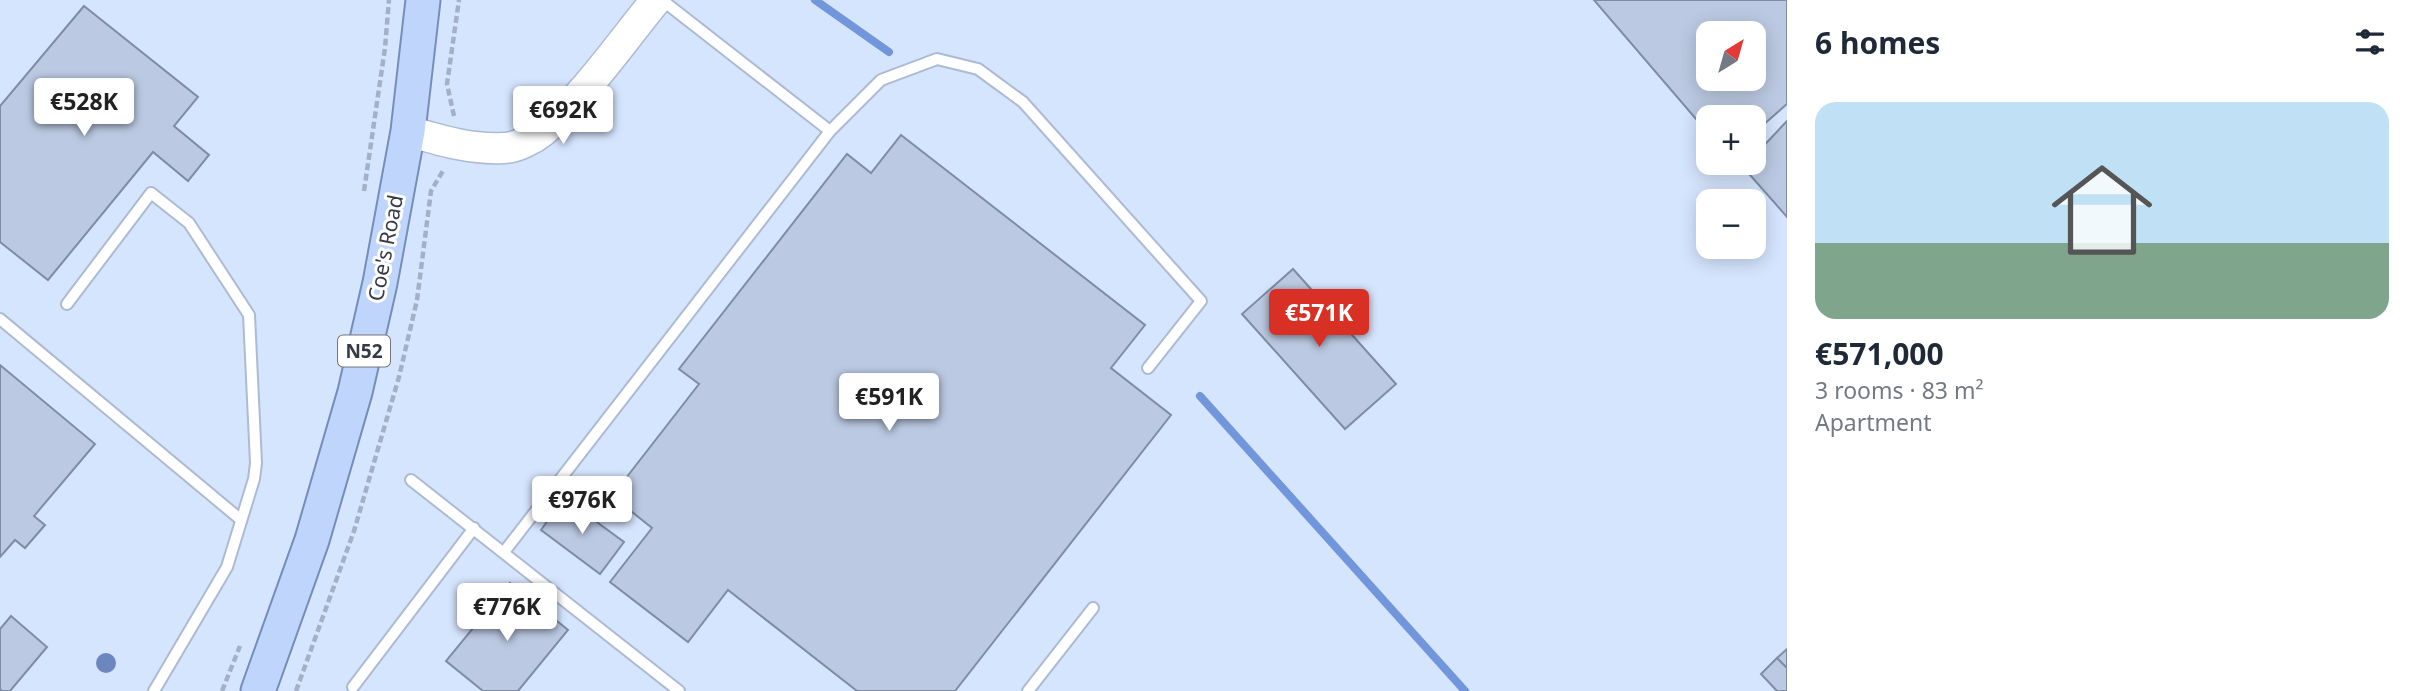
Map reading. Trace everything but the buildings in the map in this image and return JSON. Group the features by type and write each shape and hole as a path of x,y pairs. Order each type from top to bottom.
{"main road":[{"name":"Coe's Road","path":"258,691 312,540 355,392 380,283 408,131 423,0"}],"street":[{"path":"408,131 468,146 506,149 522,143 541,132 577,95 656,0"}],"lane":[{"path":"662,0 830,131"},
{"path":"504,552 830,131 881,80 937,59 978,69 1023,102 1201,302 1148,368"},
{"path":"67,303 151,193 188,223 249,315 256,463 254,479 227,567 154,691"},
{"path":"0,319 240,519"},
{"path":"411,480 679,691"},
{"path":"353,687 474,528"},
{"path":"1028,691 1093,608"}],"path":[{"path":"363,200 385,48 389,0"},
{"path":"222,691 241,643"}],"waterway":[{"path":"815,0 889,52"},
{"path":"1200,396 1465,691"}]}
